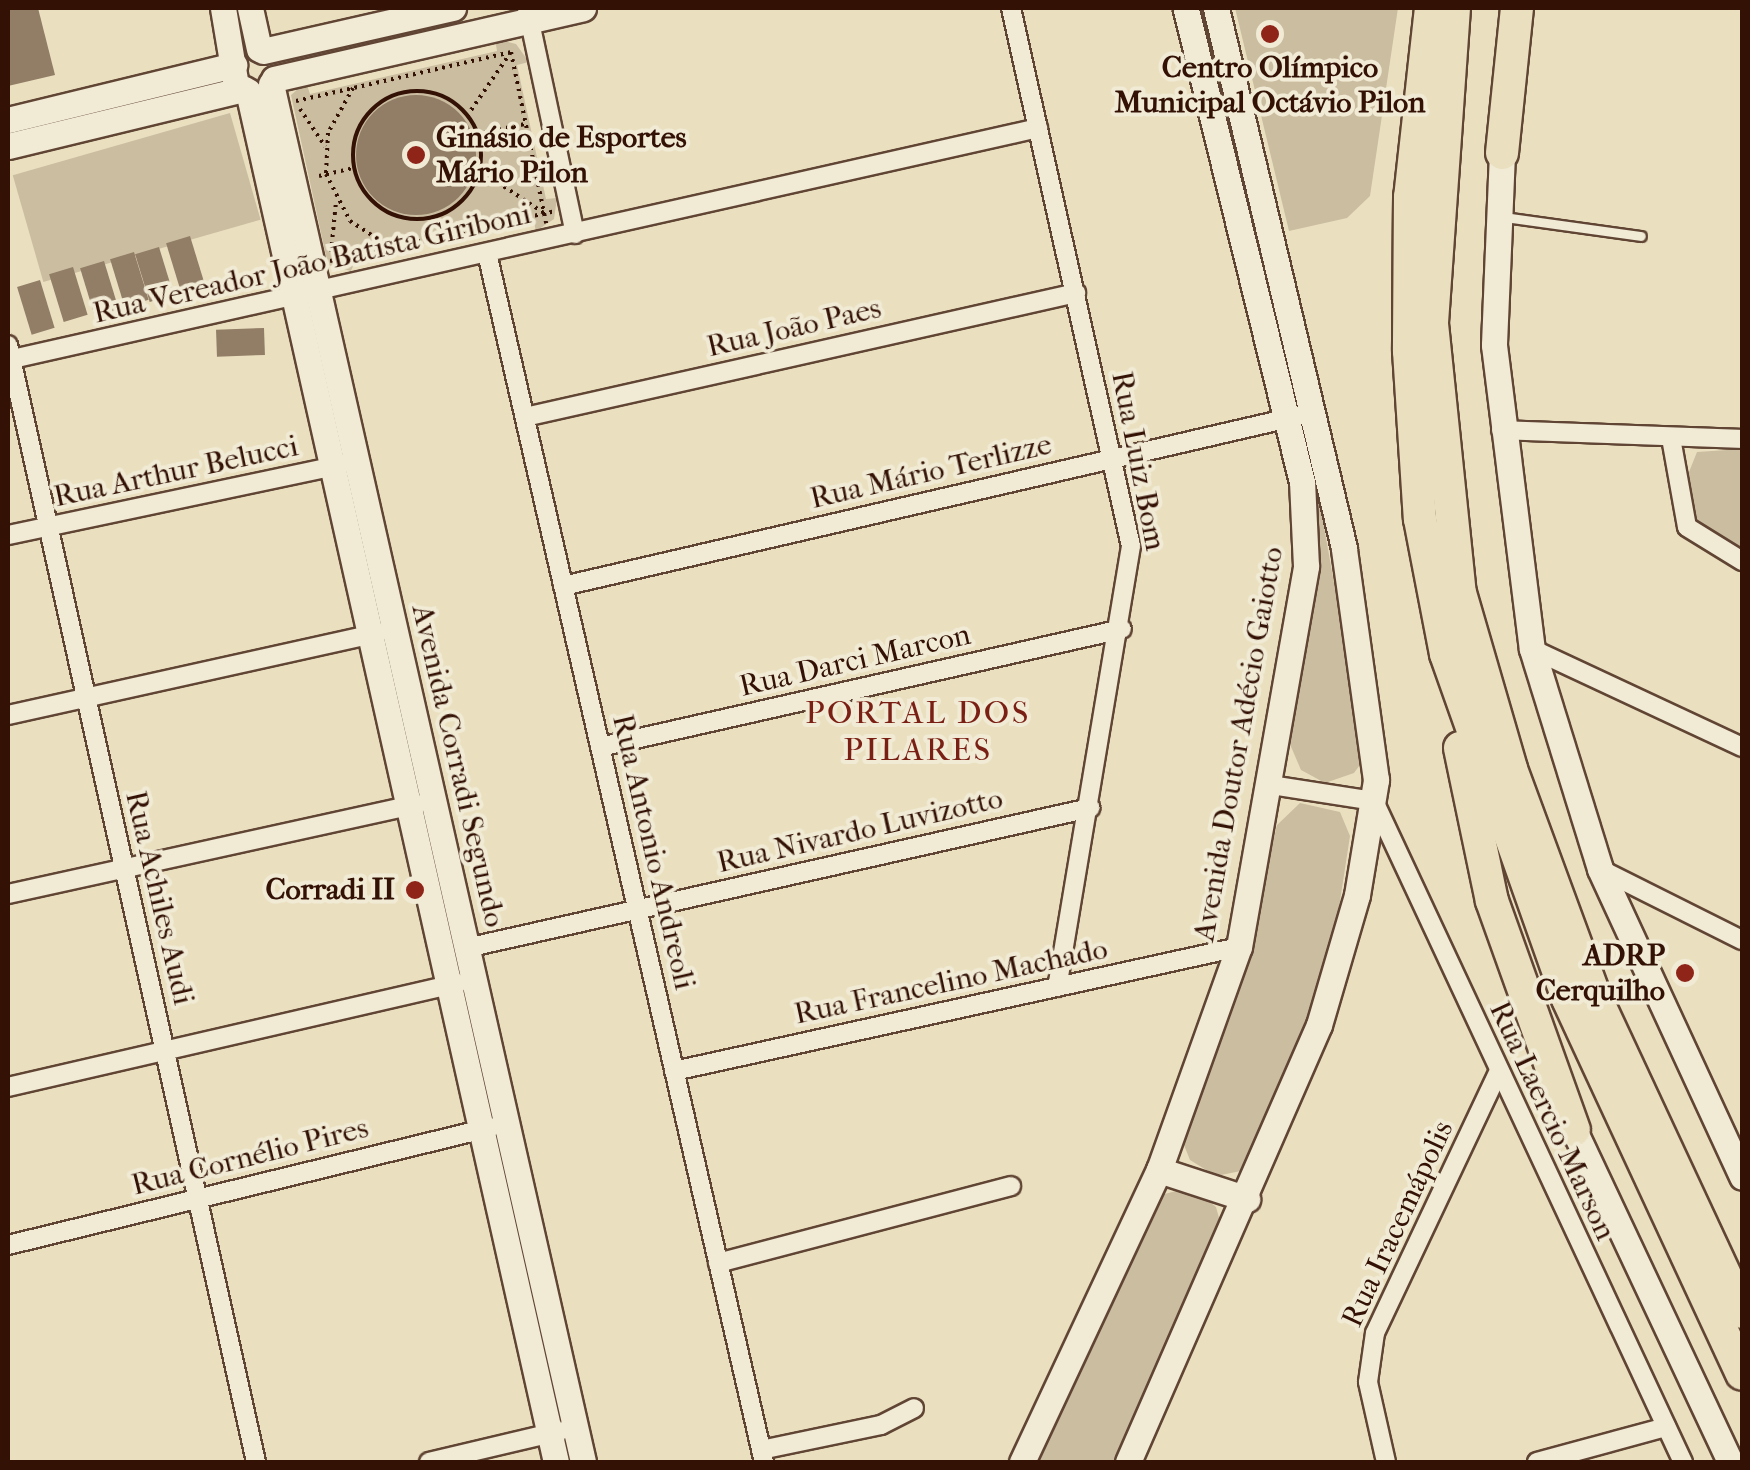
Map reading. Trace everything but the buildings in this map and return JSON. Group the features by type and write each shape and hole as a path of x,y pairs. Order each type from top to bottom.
{"highway":[{"path":"1431,8 1410,198 1409,351 1420,519 1492,900 1574,1130"},
{"path":"1454,8 1432,324 1460,593 1572,939 1742,1312"},
{"path":"1502,153 1518,8"},
{"path":"1446,654 1561,982 1742,1374"}],"street":[{"name":"Avenida Corradi Segundo","path":"222,8 251,78 306,295 562,1431 583,1462"},
{"path":"250,8 261,50 251,78"},
{"path":"261,50 419,11 453,8"},
{"path":"8,146 251,78 528,14 583,8"},
{"name":"Rua Luiz Bom","path":"1011,8 1132,546 1122,629 1057,986"},
{"name":"Avenida Doutor Adécio Gaiotto","path":"1128,1462 1247,1199 1319,1025 1374,801 1372,716 1299,416 1186,8"},
{"name":"Avenida Doutor Adécio Gaiotto","path":"1022,1462 1159,1170 1239,946 1270,785 1308,541 1299,416 1216,8"},
{"path":"528,14 574,234"},
{"path":"8,120 251,78"},
{"name":"Rua Vereador João Batista Giriboni","path":"9,354 306,295 1038,128"},
{"path":"1502,153 1496,216 1501,430 1532,649 1600,869 1742,1177"},
{"name":"Rua Antonio Andreoli","path":"487,253 763,1456"},
{"name":"Rua João Paes","path":"525,417 1076,293"},
{"name":"Rua Achiles Audi","path":"9,354 256,1462"},
{"name":"Rua Mário Terlizze","path":"564,586 1299,416"},
{"path":"1501,430 1742,439"},
{"path":"1671,438 1686,526 1742,561"},
{"name":"Rua Arthur Belucci","path":"8,535 344,464"},
{"name":"Rua Darci Marcon","path":"600,747 1122,629"},
{"path":"8,715 382,632"},
{"path":"1532,649 1742,747"},
{"path":"1270,785 1374,801"},
{"name":"Rua Laercio Marson","path":"1374,801 1683,1462"},
{"name":"Avenida Corradi Segundo","path":"420,804 466,948 461,983"},
{"path":"8,894 420,804"},
{"name":"Rua Nivardo Luvizotto","path":"466,948 1090,808"},
{"path":"1600,869 1742,940"},
{"name":"Rua Francelino Machado","path":"674,1070 1239,946"},
{"path":"8,1087 461,983"},
{"name":"Rua Iracemápolis","path":"1386,1462 1368,1382 1375,1333 1499,1071"},
{"name":"Rua Cornélio Pires","path":"8,1245 494,1126"},
{"path":"1574,1130 1730,1462"},
{"path":"1159,1170 1247,1199"},
{"path":"718,1263 1010,1186"},
{"path":"763,1456 881,1425 914,1408"},
{"path":"1537,1462 1666,1428"},
{"name":"Avenida Corradi Segundo","path":"556,1462 562,1431"},
{"path":"430,1462 562,1431"}],"lane":[{"path":"1496,216 1641,236"}],"path":[{"path":"325,146 295,102 510,52"},
{"path":"467,116 510,52"},
{"path":"510,52 549,240"},
{"path":"354,88 325,146 323,175 336,202 390,247"},
{"path":"432,93 467,116 477,134 479,170 456,205 415,219 376,204 354,168 359,126 390,97 432,93"},
{"path":"477,134 526,124"},
{"path":"480,150 528,140"},
{"path":"323,175 354,168"},
{"path":"479,170 544,213"},
{"path":"336,202 330,262 569,208"}],"shaded area":[{"path":"1235,8 1398,8 1370,196 1347,218 1289,231"},
{"path":"495,39 516,44 529,62 517,65 546,199 557,198 554,219 536,231 533,219 356,259 351,271 328,265 291,95 306,82 310,94 497,51"},
{"path":"230,113 261,220 43,282 13,175"},
{"path":"1742,449 1742,550 1698,527 1685,482 1697,452"},
{"path":"1311,453 1365,758 1354,773 1325,783 1301,770 1289,742"},
{"path":"1300,803 1340,812 1350,836 1336,927 1308,1029 1246,1170 1216,1176 1190,1160 1182,1140 1230,1018 1277,825"},
{"path":"1191,1187 1216,1207 1221,1225 1115,1462 1031,1462 1161,1195"}],"place":[{"name":"Centro Olímpico Municipal Octávio Pilon","path":"1270,34"},
{"name":"Ginásio de Esportes Mário Pilon","path":"416,155"},
{"name":"Corradi II","path":"415,890"},
{"name":"ADRP Cerquilho","path":"1685,973"}],"district":[{"name":"PORTAL DOS PILARES","path":"918,732"}]}
